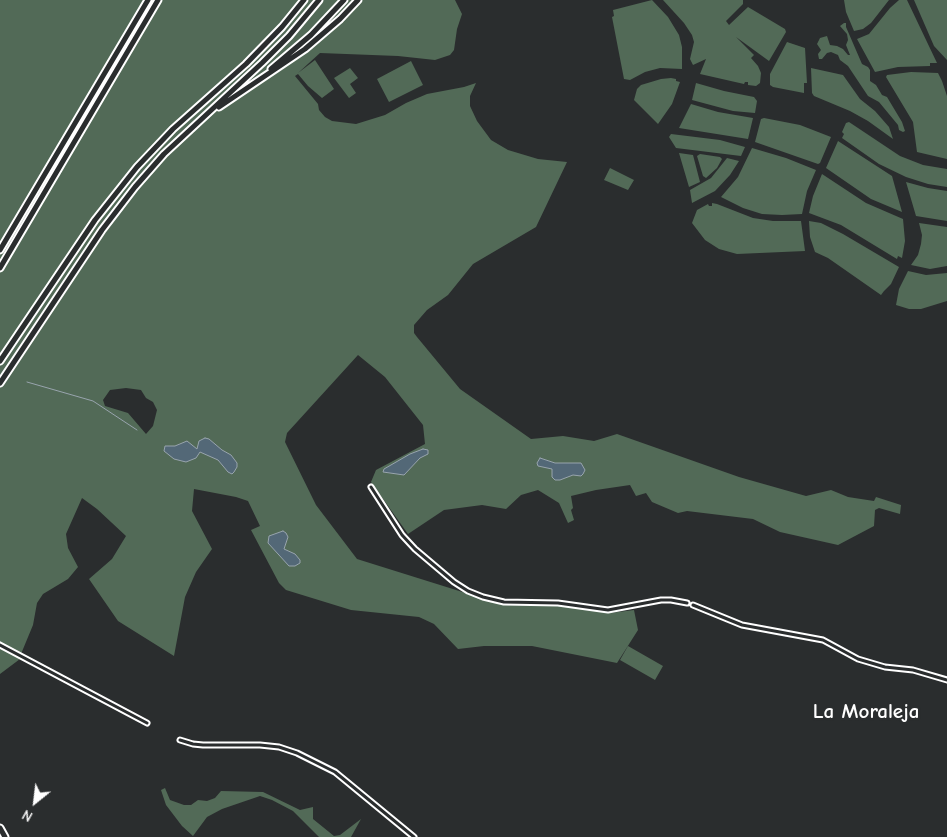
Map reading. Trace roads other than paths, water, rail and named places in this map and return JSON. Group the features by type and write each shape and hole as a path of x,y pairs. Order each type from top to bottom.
{"highway":[{"path":"0,250 148,0"},
{"path":"0,268 158,0"},
{"path":"99,100 163,0"},
{"path":"0,361 95,220 136,167 173,129 246,64 282,27 304,0"},
{"path":"0,384 118,208 155,164 289,36 319,0"},
{"path":"251,85 311,35 344,0"},
{"path":"189,130 220,106 324,34 358,0"},
{"path":"0,828 5,837"}],"street":[{"path":"371,487 402,535 415,549 454,582 468,591 483,597 504,602 558,603 608,610 661,600 687,603"},
{"path":"693,605 742,624 823,640 858,659 885,667 913,670 947,680"},
{"path":"0,645 147,723"},
{"path":"180,740 202,746 260,745 279,747 297,752 335,772 414,837"}],"water":[{"path":"205,438 231,455 237,463 237,467 232,474 218,460 200,452 196,458 186,462 174,459 164,451 165,446 175,446 187,441 197,449 199,441"},
{"path":"423,449 428,450 428,454 420,458 404,475 383,472 384,469 410,454"},
{"path":"540,458 555,463 581,463 585,470 581,476 573,475 555,480 552,477 552,469 538,466 537,463"},
{"path":"283,531 288,537 284,549 295,554 300,560 300,563 295,566 289,566 268,543 269,536"}],"waterway":[{"path":"27,382 93,401 137,430"}],"district":[{"name":"La Moraleja","path":"866,712"}]}
